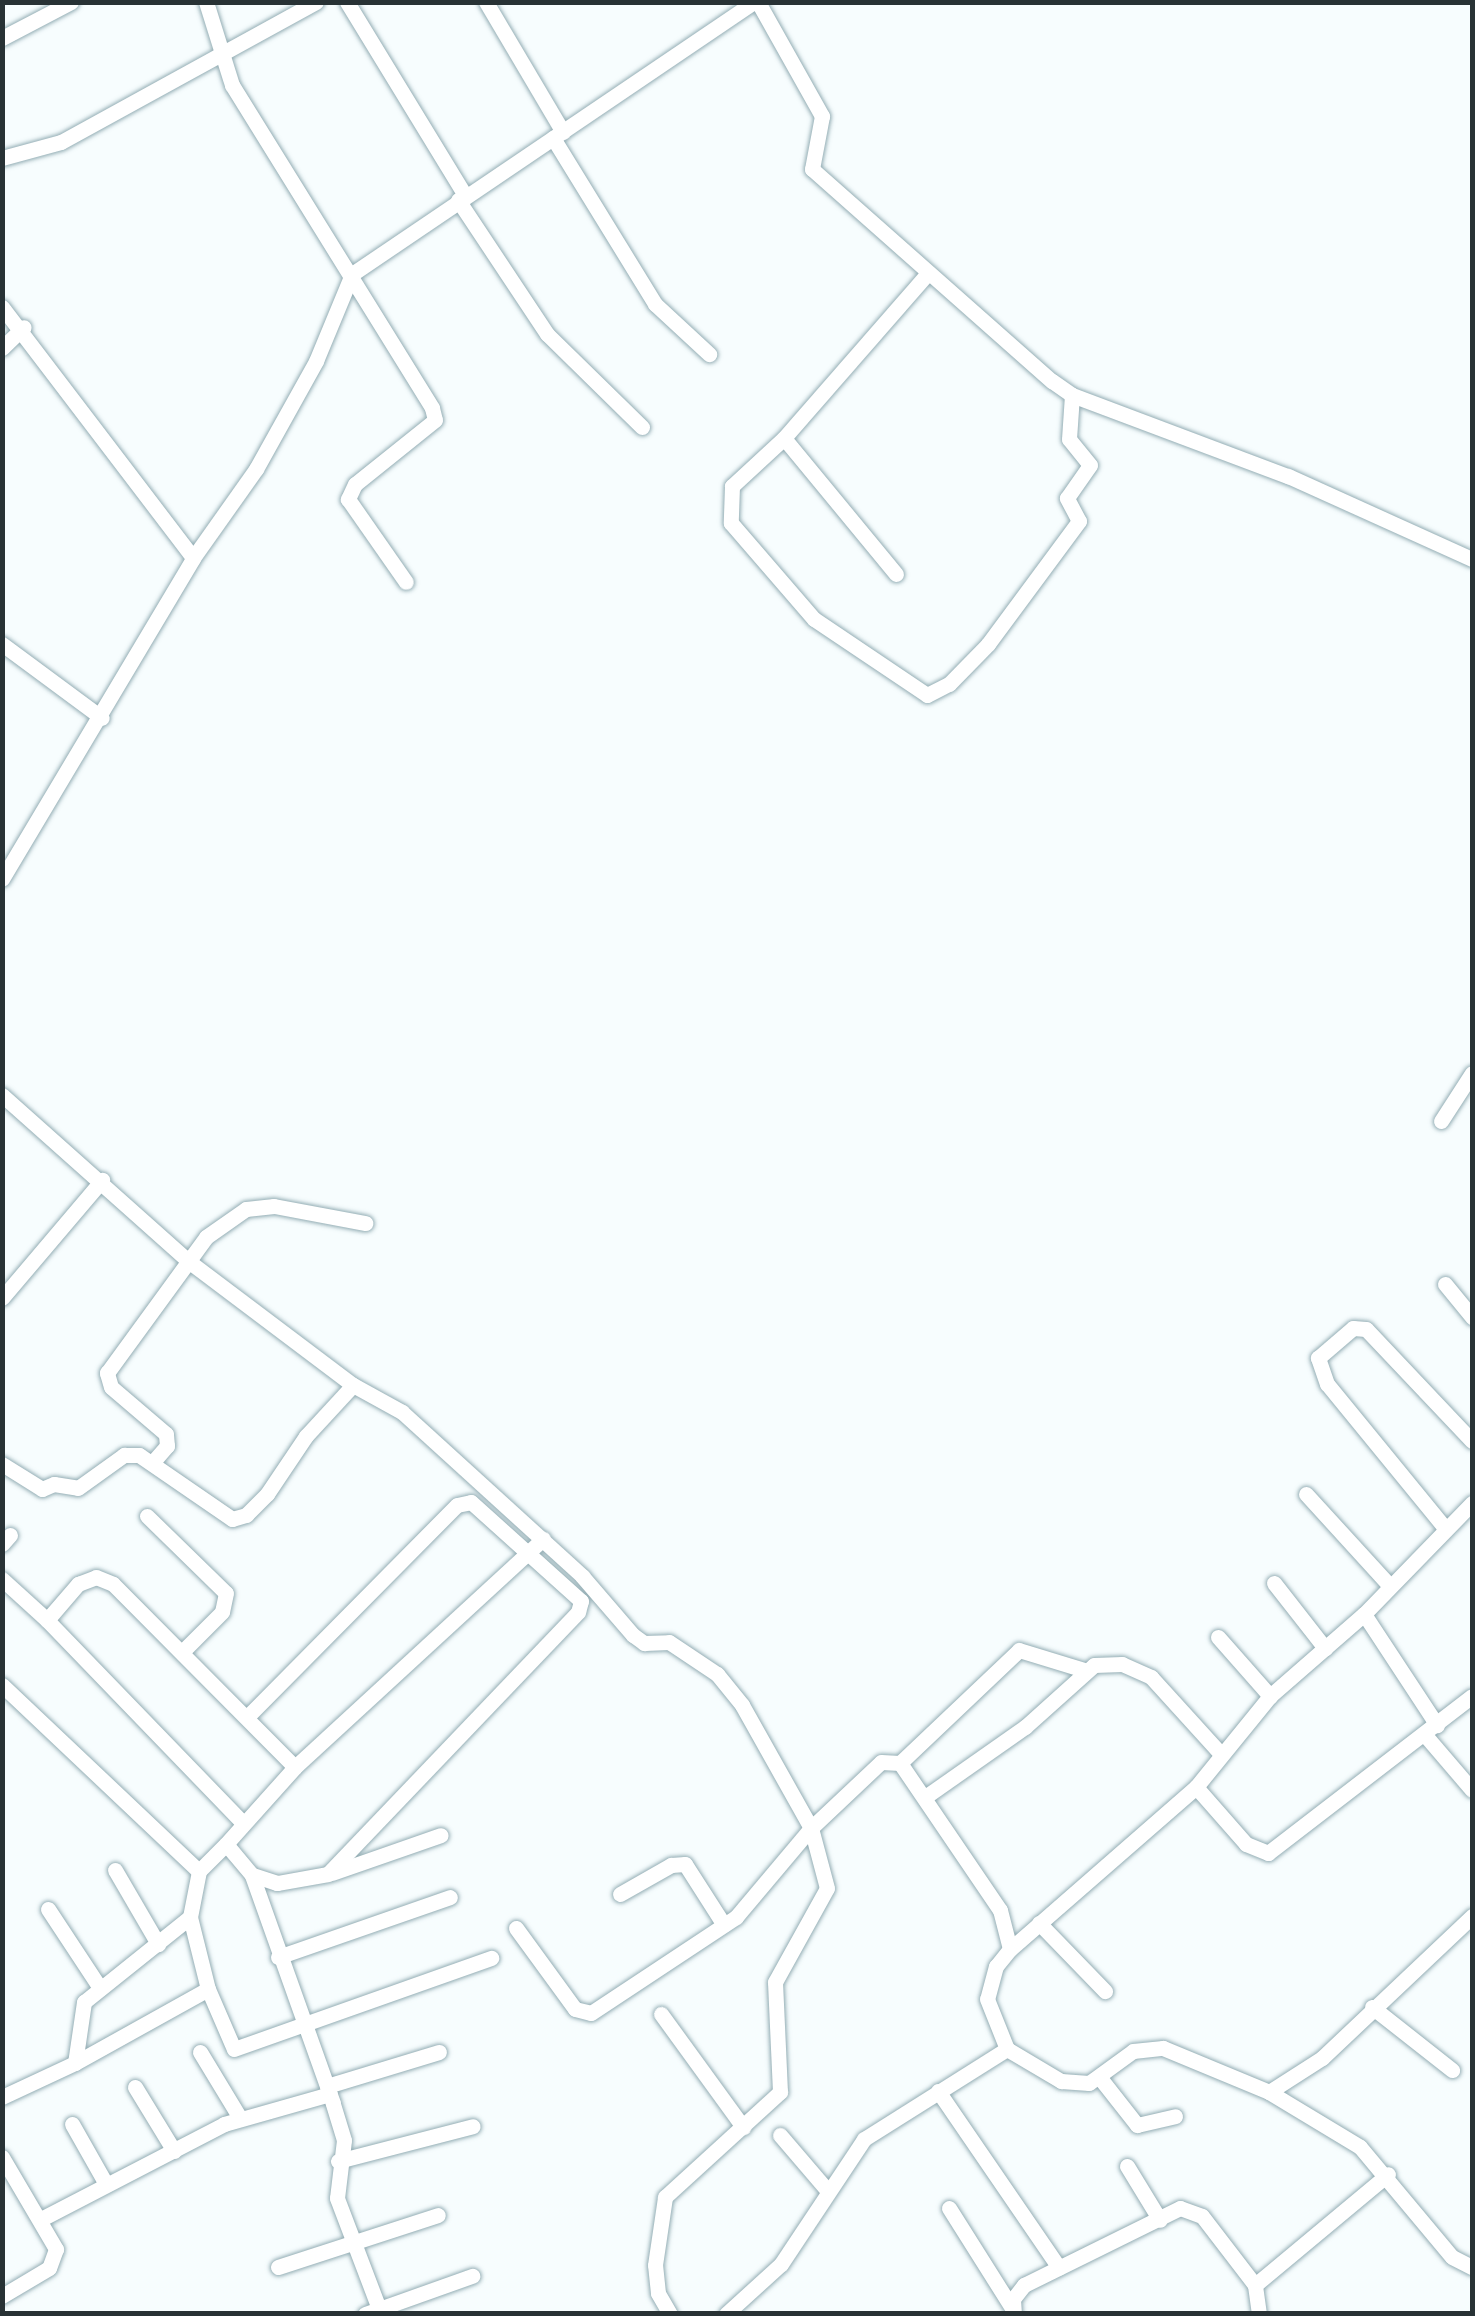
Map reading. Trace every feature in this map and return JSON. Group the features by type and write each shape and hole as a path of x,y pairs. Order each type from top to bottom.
{"street":[{"path":"2,38 71,2"},
{"path":"206,2 218,54 352,274 434,420 355,484 348,498 406,582"},
{"path":"2,158 61,142 316,2"},
{"path":"347,2 546,334 642,428"},
{"path":"486,2 654,304 708,354"},
{"path":"2,879 102,718 193,558 256,469 316,361 352,274 755,2 822,116 812,169 928,274 1072,395 1288,476 1472,559"},
{"path":"928,274 784,438 728,492 730,523 814,619 927,695 949,684 988,644 1079,521 1067,498 1090,465 1070,439 1072,395"},
{"path":"2,307 24,327 193,558"},
{"path":"2,348 24,327"},
{"path":"784,438 896,574"},
{"path":"2,644 102,718"},
{"path":"1442,1121 1472,1072"},
{"path":"2,1095 188,1260 352,1385 402,1412 543,1540 633,1635 644,1642 669,1642 717,1674 742,1705 811,1828 826,1888 775,1982 780,2092 664,2197 654,2265 658,2293 670,2314"},
{"path":"2,1298 102,1180"},
{"path":"152,1463 168,1446 166,1434 105,1381 188,1260 221,1224 246,1210 274,1206 365,1223"},
{"path":"1444,1284 1472,1318"},
{"path":"1445,1528 1328,1384 1318,1358 1353,1328 1366,1329 1472,1441"},
{"path":"2,1464 42,1489 54,1484 78,1488 130,1453 152,1463 209,1506 232,1518 246,1515 352,1385"},
{"path":"1306,1494 1389,1585"},
{"path":"247,1717 457,1505 471,1502 574,1590 578,1612 328,1874"},
{"path":"1472,1503 1364,1614 1270,1696 1219,1752 1196,1787 1010,1949 996,1966 987,2000 1007,2049 1060,2080 1100,2078 1133,2051 1162,2048 1269,2092 1360,2147 1388,2174 1452,2257 1472,2267"},
{"path":"147,1516 226,1593 222,1612 184,1651"},
{"path":"491,1958 234,2049 208,1989 190,1917 199,1871 242,1822 295,1767 543,1540"},
{"path":"2,1579 47,1620 242,1822"},
{"path":"47,1620 78,1584 105,1579 184,1651 295,1767"},
{"path":"1274,1583 1325,1648"},
{"path":"1364,1614 1431,1730 1472,1790"},
{"path":"1218,1637 1270,1696"},
{"path":"516,1928 583,2015 672,1964 724,1925 811,1828 881,1762 900,1763 1019,1650 1084,1670"},
{"path":"925,1797 1025,1728 1084,1670 1107,1663 1151,1677 1219,1752"},
{"path":"2,1685 199,1871"},
{"path":"1196,1787 1246,1844 1268,1853 1472,1696"},
{"path":"900,1763 1000,1910 1010,1949"},
{"path":"252,1875 277,1883 328,1874 441,1834"},
{"path":"226,1844 252,1875 344,2140 338,2162 337,2198 355,2242 375,2312 472,2276"},
{"path":"620,1894 671,1865 685,1864 724,1925"},
{"path":"115,1870 158,1944"},
{"path":"278,1957 450,1897"},
{"path":"48,1909 100,1988"},
{"path":"1269,2092 1322,2058 1472,1916"},
{"path":"75,2064 82,2006 190,1917"},
{"path":"1039,1923 1105,1990"},
{"path":"2,2098 75,2064 208,1989"},
{"path":"1372,2007 1452,2070"},
{"path":"662,2014 743,2128"},
{"path":"726,2314 780,2264 826,2190 864,2139 1007,2049"},
{"path":"200,2052 240,2118"},
{"path":"43,2218 240,2118 439,2052"},
{"path":"1100,2078 1137,2125 1175,2116"},
{"path":"135,2087 174,2150"},
{"path":"938,2091 1059,2268"},
{"path":"72,2124 106,2184"},
{"path":"338,2162 473,2126"},
{"path":"780,2135 826,2190"},
{"path":"2,2156 43,2218 55,2259 4,2296 15,2314"},
{"path":"1127,2166 1160,2220"},
{"path":"1256,2286 1388,2174"},
{"path":"949,2208 1013,2311"},
{"path":"1013,2311 1024,2285 1191,2208 1256,2286 1258,2314"},
{"path":"278,2267 438,2214"}]}
